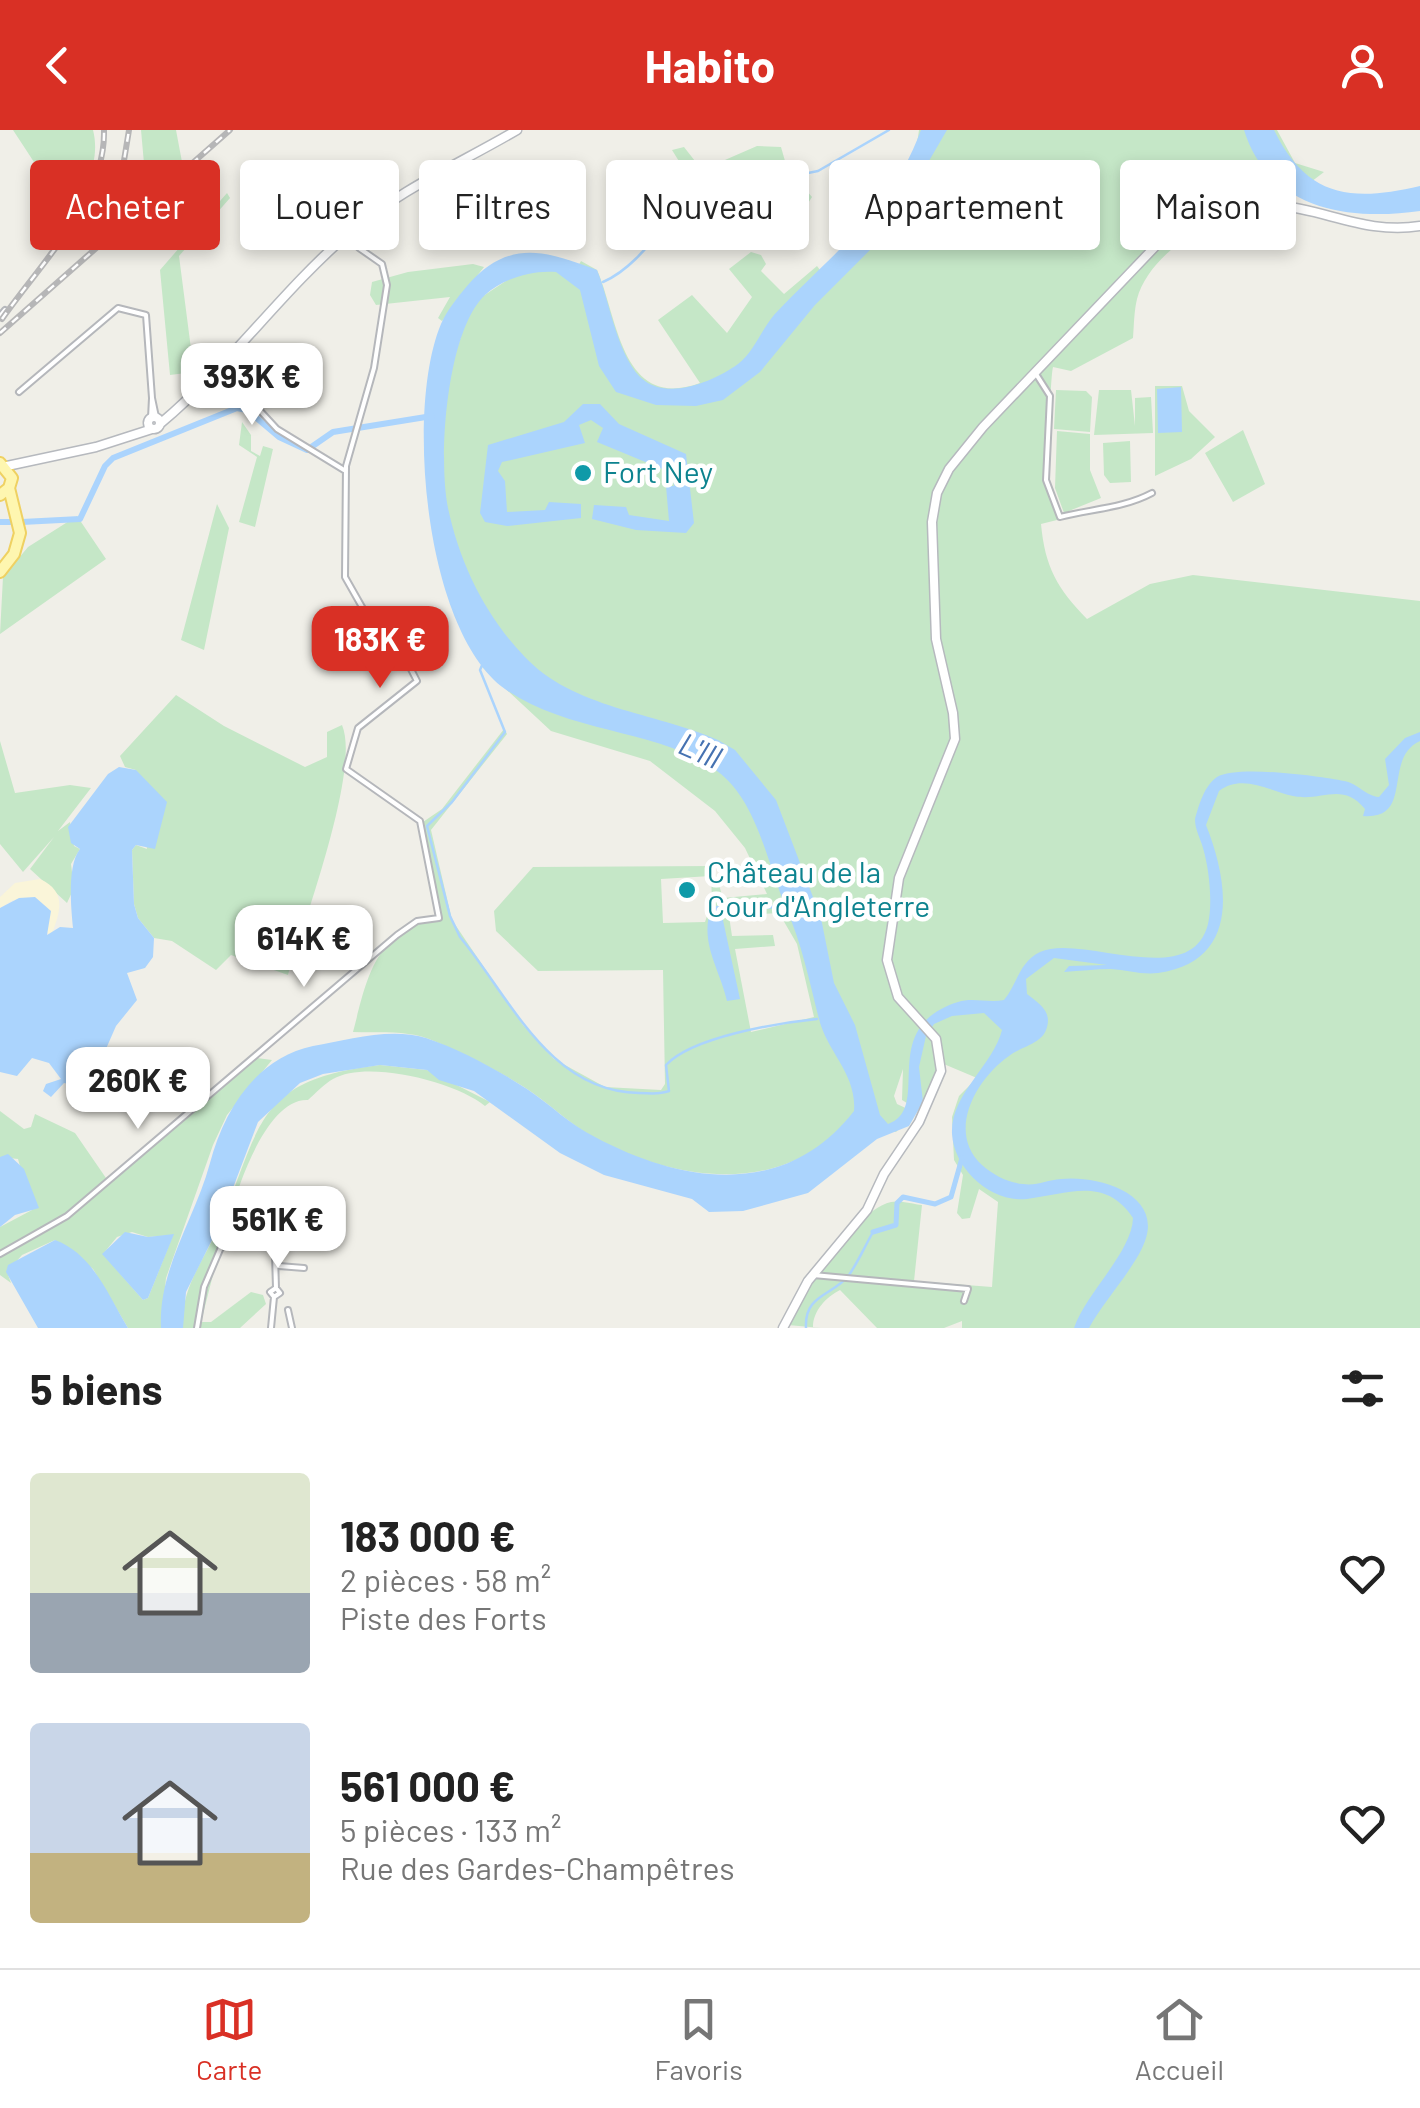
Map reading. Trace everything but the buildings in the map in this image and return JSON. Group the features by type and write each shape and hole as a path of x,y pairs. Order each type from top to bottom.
{"main road":[{"path":"399,197 422,180 517,130"},
{"path":"783,1328 813,1275 868,1210 884,1174 918,1122 941,1067 940,1049 898,997 887,960 900,878 954,739 953,713 936,639 934,504 949,468 1170,231 1186,220 1229,207 1272,202 1382,228 1420,226"},
{"path":"5,490 24,469 129,436 174,412 209,383 334,250"},
{"path":"0,572 18,543 19,521 5,490 4,465 72,453"}],"street":[{"path":"0,1254 67,1216 397,935 417,921 439,918 420,821 346,770 358,728 417,680 396,640 366,614 347,584 346,471 374,368 387,285 382,264 363,250"},
{"path":"19,392 118,308 146,315 154,422"},
{"path":"0,316 5,310"},
{"path":"1036,374 1050,396 1047,489 1060,517 1093,507 1130,504 1152,493"},
{"path":"209,383 241,390 277,429 346,471"},
{"path":"197,1328 216,1254 234,1218 243,1215 262,1224 278,1266 276,1288 280,1293 274,1297 271,1328"},
{"path":"278,1266 304,1268"},
{"path":"813,1275 968,1290 964,1301"},
{"path":"288,1310 292,1328"}],"green space":[{"path":"13,130 93,130 94,160 33,160"},
{"path":"141,130 176,130 182,160 144,160"},
{"path":"919,130 1277,130 1293,160 1120,160 1120,250 1172,250 1144,283 1136,304 1133,338 1071,371 1053,367 1049,481 1061,519 1041,524 1054,576 1087,619 1150,584 1193,575 1420,601 1420,1328 962,1328 962,1321 944,1328 877,1328 840,1290 818,1310 813,1327 821,1328 788,1325 846,1236 876,1209 891,1202 922,1205 914,1281 992,1287 998,1202 979,1189 970,1218 962,1219 957,1213 963,1175 954,1160 952,1117 959,1096 977,1078 939,1062 924,1102 915,1108 902,1100 903,1069 894,1096 897,1104 914,1112 896,1132 850,1117 824,1143 794,1161 762,1171 693,1172 658,1164 593,1137 513,1080 429,1039 401,1033 353,1032 369,976 387,946 417,925 439,919 428,881 423,822 442,809 504,729 507,734 431,830 452,920 523,1025 554,1059 605,1087 661,1090 665,1084 663,970 538,971 496,931 494,911 533,867 713,866 723,898 767,894 745,848 715,811 650,761 551,731 481,666 496,649 441,512 442,397 471,304 527,267 574,274 581,261 597,270 618,334 638,372 654,384 674,388 700,383 658,320 692,295 727,333 752,297 729,269 751,252 761,255 766,264 761,271 784,294 817,266 820,270 840,250 1100,250 1100,160 910,160","holes":["711,876 712,901 705,922 663,923 661,879","779,913 797,944 814,1017 751,1032 735,949 775,946 773,935 732,936 729,916"]},
{"path":"757,146 781,147 785,160 725,160"},
{"path":"684,147 694,160 678,160 672,150"},
{"path":"1296,163 1324,172 1296,193"},
{"path":"227,193 230,198 220,209 220,201"},
{"path":"177,250 184,250 179,256 194,372 170,375 160,270"},
{"path":"473,264 484,267 442,321 438,318 450,297 376,305 370,295 372,282 408,272"},
{"path":"1155,386 1182,386 1189,411 1215,437 1191,459 1155,476"},
{"path":"1056,390 1086,391 1092,397 1090,432 1054,429"},
{"path":"1099,390 1131,390 1135,426 1135,398 1151,397 1153,433 1094,435"},
{"path":"242,422 251,435 251,451 260,456 263,446 273,449 255,527 239,522 257,457 239,445"},
{"path":"1243,430 1265,484 1233,502 1205,453"},
{"path":"1057,431 1090,434 1090,470 1101,498 1064,513 1055,488"},
{"path":"1130,441 1131,482 1110,483 1104,475 1103,443"},
{"path":"217,504 229,528 204,650 181,640"},
{"path":"77,516 106,559 0,634 3,577 28,547"},
{"path":"176,695 224,726 305,767 327,757 327,732 342,725 346,746 337,810 288,975 231,955 216,970 172,941 154,938 138,918 132,850 136,845 147,849 136,770 125,767 120,756"},
{"path":"0,741 15,793 70,785 91,788 58,831 70,822 74,846 80,849 71,864 74,888 67,903 30,869 54,837 23,872 0,844"},
{"path":"257,1058 272,1060 227,1115 213,1145 166,1278 161,1328 128,1328 93,1269 55,1240 22,1255 7,1272 11,1283 0,1275 0,1227 32,1210 18,1159 0,1157 0,1111 24,1129 31,1127 35,1114 75,1133 106,1178","holes":["132,1232 148,1237 173,1235 148,1298 143,1300 103,1254 117,1237"]},
{"path":"380,1065 427,1070 490,1102 485,1106 454,1089 411,1076 367,1071 333,1079 308,1100 281,1112 259,1142 242,1179 232,1209 252,1216 251,1221 237,1220 216,1263 201,1322 211,1322 251,1292 263,1295 266,1304 240,1328 183,1328 189,1288 268,1114 284,1096 307,1082"}],"sand":[{"path":"40,879 58,897 59,911 51,936 13,900 0,908 0,897 15,883"}],"water":[{"path":"921,130 947,130 930,160 908,160"},
{"path":"1244,130 1274,130 1293,160 1258,160"},
{"path":"1296,164 1317,182 1334,190 1373,194 1420,186 1420,211 1366,214 1315,204 1296,195"},
{"name":"L'Ill","path":"870,250 815,305 760,372 723,400 696,406 656,405 616,392 599,366 580,290 556,272 519,276 485,295 461,337 448,397 445,486 459,549 497,623 544,674 590,698 718,740 735,750 776,800 821,918 834,983 855,1025 880,1115 888,1124 901,1115 907,1102 912,1048 919,1030 933,1014 963,1001 1004,1000 1023,967 1040,952 1081,949 1158,958 1180,954 1198,944 1208,924 1210,896 1195,819 1205,791 1217,777 1259,772 1316,777 1349,782 1379,797 1389,785 1385,759 1405,738 1420,732 1420,741 1402,760 1394,799 1379,815 1363,816 1365,809 1340,794 1293,796 1246,783 1219,791 1206,825 1220,871 1222,916 1216,936 1204,953 1185,966 1158,973 1111,969 1064,972 1069,966 1107,965 1054,958 1026,979 1027,994 1041,1005 1048,1024 1040,1039 997,1066 976,1092 966,1122 971,1152 986,1169 1012,1182 1028,1184 1075,1178 1122,1190 1143,1209 1148,1222 1136,1260 1089,1328 1074,1328 1125,1245 1133,1218 1122,1205 1098,1192 1014,1199 988,1189 967,1171 954,1147 953,1120 1002,1030 984,1013 952,1016 934,1024 926,1036 919,1067 923,1102 909,1126 877,1139 808,1193 743,1211 709,1212 692,1199 604,1175 560,1153 474,1091 439,1080 427,1070 380,1065 323,1074 300,1083 258,1122 217,1230 186,1292 183,1328 161,1328 171,1265 224,1124 259,1074 293,1052 369,1036 398,1034 426,1038 504,1075 595,1137 663,1165 698,1173 732,1175 765,1170 797,1159 827,1139 854,1111 851,1086 823,1031 786,908 721,911 740,999 727,1001 707,931 712,906 785,905 742,798 717,771 694,757 557,715 505,689 478,660 456,620 440,571 424,462 430,362 441,324 467,286 497,261 513,255 544,254 597,270 628,360 645,381 667,389 693,386 738,364 774,315 838,251"},
{"path":"1181,387 1182,432 1158,433 1157,389"},
{"path":"583,404 600,404 619,424 686,454 694,523 686,533 636,530 592,519 594,505 626,507 629,515 669,521 666,486 674,486 672,473 597,442 603,428 591,420 579,425 585,443 502,462 498,471 505,481 507,512 545,510 549,502 581,504 581,518 507,526 485,522 480,513 488,445 564,422"},
{"path":"119,767 136,770 167,802 155,849 136,845 132,850 134,904 138,918 154,938 153,957 145,968 127,973 137,1000 116,1026 95,1074 79,1086 64,1083 51,1097 43,1091 46,1084 61,1079 49,1063 32,1058 17,1076 0,1072 0,908 19,898 35,897 51,911 47,935 60,927 73,928 72,876 80,849 71,843 68,827 108,774"},
{"path":"8,1154 24,1169 39,1208 15,1215 0,1227 0,1157"},
{"path":"125,1232 148,1237 174,1234 148,1298 143,1300 102,1254"},
{"path":"55,1240 90,1265 128,1328 38,1328 6,1272 8,1265"}],"waterway":[{"path":"603,282 634,260 688,199 718,173 793,176 818,171 889,130"},
{"path":"22,522 80,519 105,466 113,458 237,408 247,410 279,437 307,450 333,432 432,416"},
{"path":"0,522 16,522"},
{"path":"483,663 480,670 505,732 452,802 427,826 450,916 460,937 534,1037 580,1077 608,1088 658,1093 669,1091 666,1065 695,1047 758,1028 817,1019"},
{"path":"873,1232 896,1225 897,1203 903,1197 935,1204 951,1197 962,1158"},
{"path":"806,1328 810,1308 849,1275 873,1232"}],"railway":[{"path":"2,319 83,206 102,156 104,130"},
{"path":"124,160 129,130"},
{"path":"0,333 230,130"}],"place":[{"name":"Fort Ney","path":"583,473"},
{"name":"Château de la Cour d'Angleterre","path":"687,890"}]}
